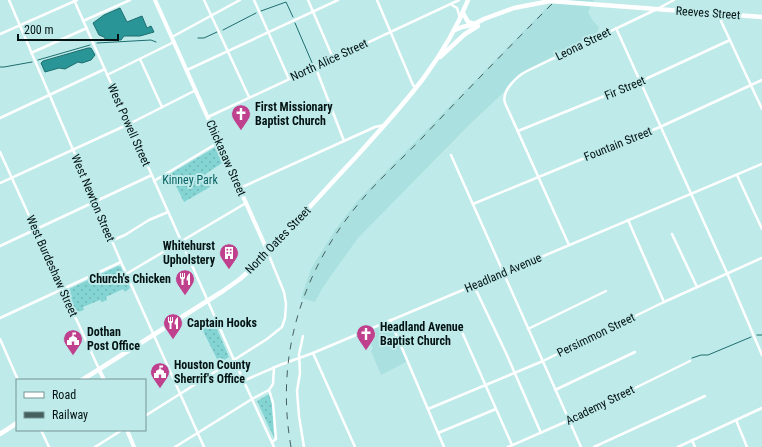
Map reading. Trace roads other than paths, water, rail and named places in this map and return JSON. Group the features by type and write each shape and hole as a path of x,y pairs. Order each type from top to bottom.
{"main road":[{"path":"438,59 459,23 468,0"},
{"name":"Reeves Street","path":"459,23 476,24 484,19 514,8 539,2 559,1 762,18"},
{"path":"463,13 468,22 476,24"},
{"name":"Reeves Street","path":"438,59 472,30 489,18"},
{"path":"459,23 464,31 472,30"},
{"name":"North Oates Street","path":"84,379 208,301 240,279 268,252 417,89 438,59"},
{"path":"0,434 16,424"}],"street":[{"name":"West Newton Street","path":"8,0 126,274 204,447"},
{"path":"0,34 75,0"},
{"name":"West Powell Street","path":"75,0 128,124 274,447"},
{"path":"83,21 130,0"},
{"name":"Chickasaw Street","path":"155,0 240,188 284,292 286,304 285,318 282,327 234,360"},
{"path":"204,0 249,97"},
{"path":"172,37 240,0"},
{"path":"254,0 289,79"},
{"path":"308,0 334,58"},
{"path":"187,70 338,0"},
{"path":"377,0 413,85 417,89"},
{"name":"North Alice Street","path":"208,117 459,0"},
{"name":"Leona Street","path":"518,131 504,100 507,90 523,73 674,0"},
{"path":"451,5 457,8 459,23"},
{"path":"721,14 720,19 762,109"},
{"path":"31,53 86,28"},
{"path":"616,28 639,82 727,273 762,355"},
{"name":"Fir Street","path":"518,131 639,82 730,40"},
{"path":"107,75 174,42"},
{"path":"140,59 162,107"},
{"path":"315,66 344,141"},
{"path":"0,118 105,69"},
{"name":"Fountain Street","path":"473,204 660,127 762,80"},
{"path":"0,183 128,124 196,90"},
{"path":"240,188 375,127 384,125"},
{"path":"518,131 569,246"},
{"path":"154,181 219,142"},
{"name":"West Burdeshaw Street","path":"0,152 104,379"},
{"path":"451,155 581,447"},
{"name":"Headland Avenue","path":"243,381 274,367 300,359 762,164"},
{"path":"737,174 762,229"},
{"path":"0,246 152,176"},
{"path":"126,274 246,203"},
{"path":"112,241 149,220 168,212"},
{"path":"628,220 664,302"},
{"path":"672,234 697,287"},
{"name":"Persimmon Street","path":"428,409 543,362 664,302 762,258"},
{"path":"0,318 121,262"},
{"path":"474,286 541,433"},
{"path":"528,329 606,291"},
{"path":"390,320 444,447"},
{"path":"462,332 512,445"},
{"path":"303,336 300,348 300,373 297,392 304,447"},
{"path":"0,339 18,379"},
{"path":"555,390 635,352"},
{"path":"313,353 355,447"},
{"path":"146,415 234,360"},
{"name":"Academy Street","path":"508,447 569,420 690,361"},
{"path":"175,447 269,390 272,384 274,367"},
{"path":"269,390 273,403 276,439 272,442"},
{"path":"594,447 705,396"},
{"path":"678,447 762,408"},
{"path":"438,433 496,409"},
{"path":"736,420 747,447"},
{"path":"41,431 49,447"},
{"path":"95,447 120,431"},
{"path":"127,431 134,447"},
{"path":"692,440 695,447"}],"waterway":[{"path":"261,11 286,2 293,17"},
{"path":"223,30 256,13"},
{"path":"295,23 313,65"},
{"path":"198,38 204,38 217,32"},
{"path":"97,43 151,40 156,42"},
{"path":"38,60 90,45"},
{"path":"0,67 32,62"},
{"path":"757,335 762,335"},
{"path":"692,358 701,355 708,355 751,337"}],"railway":[{"path":"291,447 287,414 287,381 290,348 297,317 308,287 322,257 339,229 367,194 556,0"}],"place":[{"name":"First Missionary Baptist Church","path":"241,131"},
{"name":"Whitehurst Upholstery","path":"229,270"},
{"name":"Church's Chicken","path":"185,296"},
{"name":"Captain Hooks","path":"173,340"},
{"name":"Headland Avenue Baptist Church","path":"366,351"},
{"name":"Dothan Post Office","path":"73,356"},
{"name":"Houston County Sherrif's Office","path":"160,389"}],"park label":[{"name":"Kinney Park","path":"190,180"}]}
